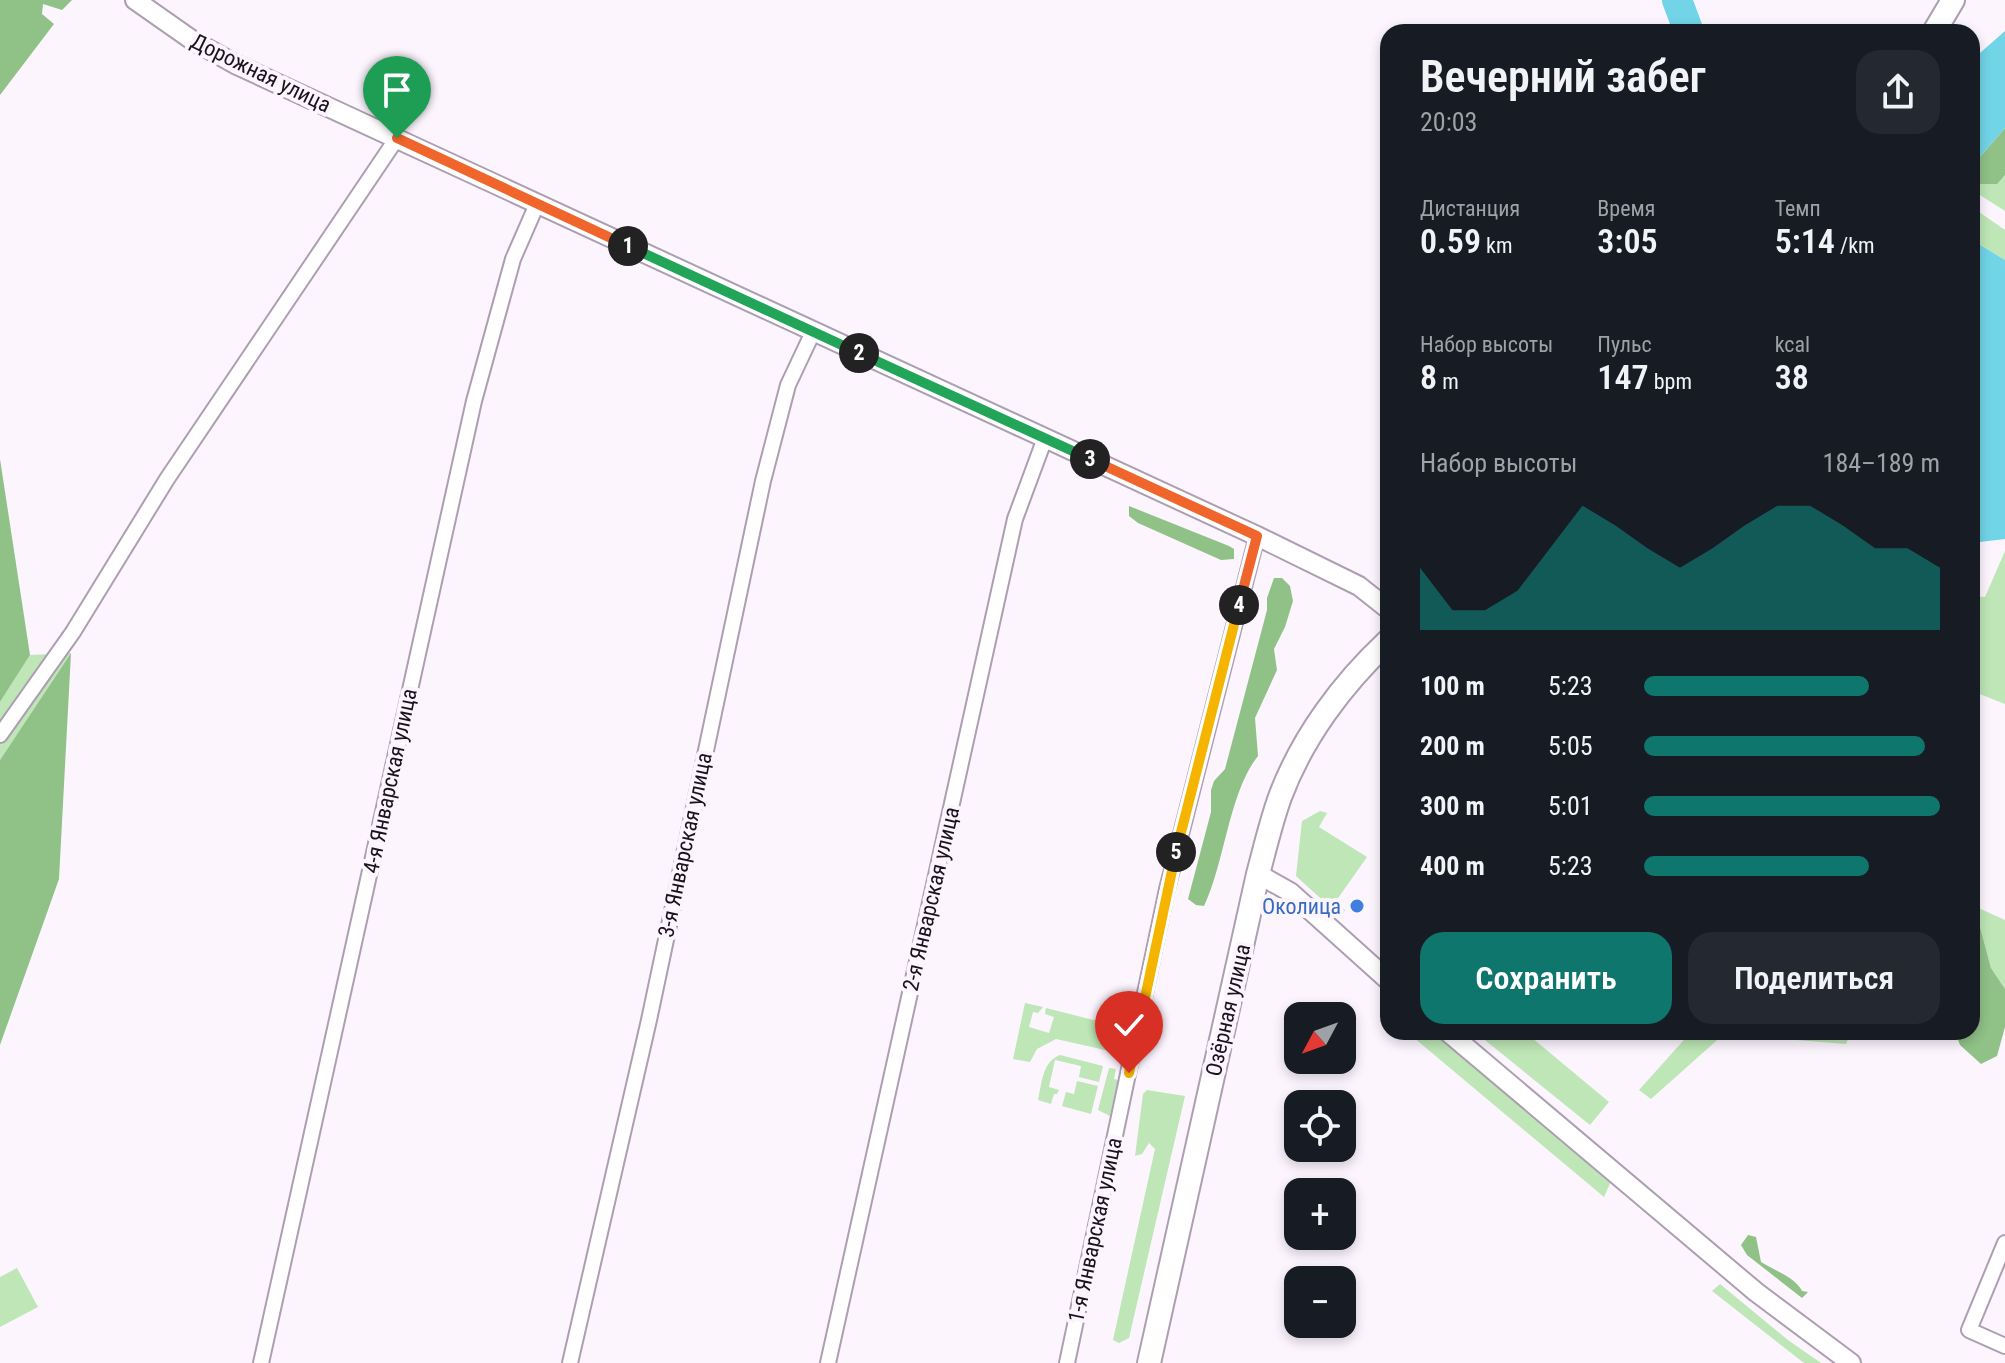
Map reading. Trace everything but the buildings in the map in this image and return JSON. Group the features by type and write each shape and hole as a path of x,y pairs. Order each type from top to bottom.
{"main road":[{"path":"1939,24 1953,0"},
{"name":"Озёрная улица","path":"1149,1363 1258,874 1281,794 1311,734 1346,687 1380,650"}],"street":[{"name":"Дорожная улица","path":"135,0 220,56 1257,536 1359,586 1380,603"},
{"path":"0,735 55,658 167,479 397,138"},
{"name":"4-я Январская улица","path":"261,1363 474,401 513,259 537,204"},
{"name":"3-я Январская улица","path":"570,1363 649,1020 763,481 788,385 813,332"},
{"name":"2-я Январская улица","path":"828,1363 1015,519 1045,438"},
{"name":"1-я Январская улица","path":"1067,1363 1167,889 1257,536"},
{"path":"1258,874 1290,892 1380,973"},
{"path":"1457,1040 1756,1292 1851,1363"},
{"path":"2005,1243 1969,1330 2005,1346"}],"green space":[{"path":"0,0 72,0 62,10 43,4 42,14 54,24 0,95"},
{"path":"2005,128 2005,175 1997,184 1980,184 1980,157"},
{"path":"2005,175 2005,211 1980,195 1980,184 1996,184"},
{"path":"1980,213 2005,230 2005,260 1980,245"},
{"path":"0,459 30,655 0,702"},
{"path":"1129,506 1229,546 1234,549 1234,559 1221,560 1138,523 1129,516"},
{"path":"2005,551 2005,704 1980,694 1980,597 1985,597"},
{"path":"1274,578 1282,578 1290,586 1293,601 1274,649 1277,670 1255,718 1258,756 1240,788 1204,906 1196,905 1188,899 1211,812 1211,790 1214,781 1225,769"},
{"path":"71,653 0,760 0,702 30,655"},
{"path":"71,653 59,879 0,1045 0,760"},
{"path":"1320,811 1327,813 1319,827 1367,857 1336,901 1345,910 1341,917 1296,876 1302,821"},
{"path":"1980,909 2005,920 2005,989 1991,968 1980,927"},
{"path":"1980,927 1991,968 2005,989 2005,1027 1997,1056 1981,1064 1958,1040 1980,1040"},
{"path":"1025,1003 1043,1007 1038,1013 1033,1012 1029,1027 1049,1033 1054,1017 1045,1014 1046,1008 1129,1029 1123,1054 1056,1039 1037,1049 1030,1062 1013,1059"},
{"path":"1417,1040 1442,1040 1611,1181 1604,1197"},
{"path":"1485,1040 1535,1040 1609,1102 1590,1125"},
{"path":"1684,1040 1717,1040 1651,1099 1639,1090"},
{"path":"1797,1040 1848,1040 1846,1044"},
{"path":"1060,1055 1103,1066 1099,1082 1079,1077 1081,1066 1055,1060 1049,1087 1059,1090 1051,1104 1038,1100 1046,1068"},
{"path":"1109,1068 1116,1069 1114,1079 1118,1080 1110,1116 1098,1110"},
{"path":"1077,1081 1098,1086 1091,1114 1062,1106 1066,1092 1074,1094"},
{"path":"1147,1090 1185,1096 1129,1338 1119,1343 1113,1340 1155,1149 1149,1143 1142,1154 1135,1156 1143,1094"},
{"path":"1748,1235 1756,1237 1761,1262 1808,1292 1802,1298 1747,1255 1741,1245"},
{"path":"17,1268 38,1307 0,1327 0,1277"},
{"path":"1720,1284 1821,1363 1804,1363 1712,1291"}],"water":[{"path":"2005,31 2005,128 1980,157 1980,53"},
{"path":"1980,245 2005,260 2005,539 1980,542"}],"waterway":[{"path":"1677,0 1686,24"}],"place":[{"name":"Околица","path":"1357,906"}],"route":[{"path":"397,138 1257,536 1167,889 1129,1073"}]}
